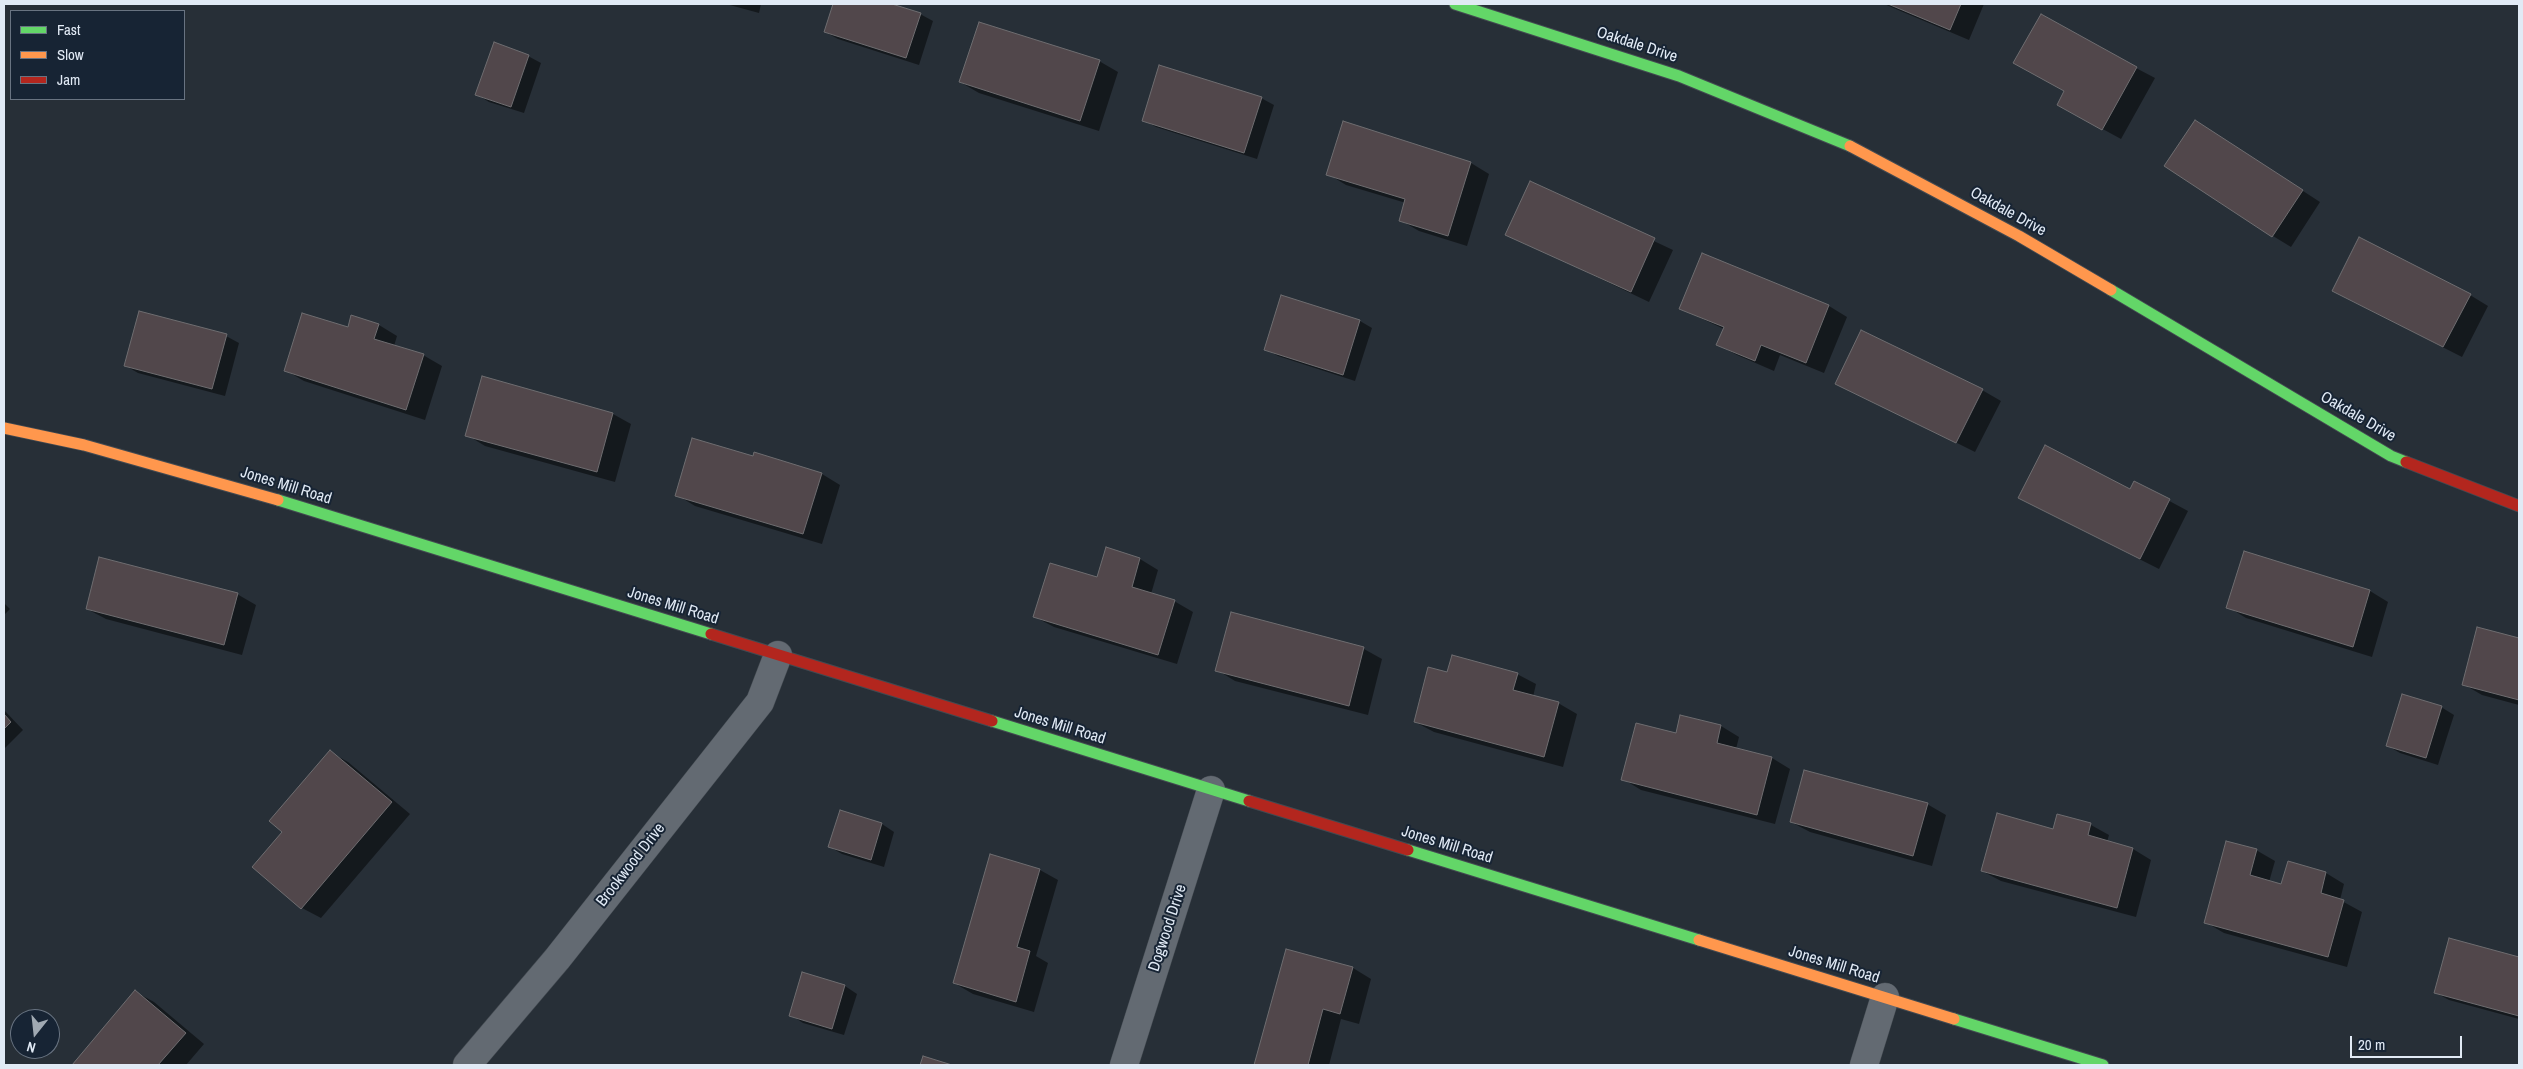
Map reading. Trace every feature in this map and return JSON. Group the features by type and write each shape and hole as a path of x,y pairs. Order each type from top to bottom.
{"street":[{"name":"Oakdale Drive","path":"1455,4 1680,76 1847,144 2020,236 2392,456 2519,506"},
{"name":"Jones Mill Road","path":"4,428 76,443 212,480 2103,1065"},
{"name":"Brookwood Drive","path":"467,1065 557,959 760,702 778,655"},
{"name":"Dogwood Drive","path":"1124,1065 1211,790"},
{"path":"1864,1065 1884,997"}],"building":[{"path":"833,4 892,4 921,13 906,58 824,32"},
{"path":"1888,4 1961,4 1950,30"},
{"path":"2041,14 2137,67 2102,130 2057,105 2064,91 2013,63"},
{"path":"979,22 1100,60 1080,121 959,82"},
{"path":"494,42 529,55 511,107 475,95"},
{"path":"1159,65 1262,97 1244,153 1142,121"},
{"path":"2195,120 2303,190 2272,237 2164,166"},
{"path":"1343,121 1471,162 1448,236 1399,221 1405,199 1326,175"},
{"path":"1530,181 1655,238 1631,292 1505,235"},
{"path":"2359,237 2471,294 2443,347 2332,291"},
{"path":"1702,253 1829,305 1806,363 1761,345 1755,361 1716,345 1724,327 1679,309"},
{"path":"1281,295 1360,320 1343,375 1264,350"},
{"path":"139,311 227,334 212,389 124,366"},
{"path":"302,313 348,327 351,315 379,324 374,339 424,354 406,410 284,371"},
{"path":"1861,330 1983,389 1956,443 1835,384"},
{"path":"482,376 613,413 597,472 465,436"},
{"path":"692,438 753,456 754,452 822,473 803,534 675,496"},
{"path":"2045,445 2130,489 2134,481 2170,499 2140,559 2018,498"},
{"path":"1106,547 1140,558 1132,587 1175,600 1158,655 1033,617 1050,563 1097,577"},
{"path":"2244,551 2370,590 2353,647 2226,608"},
{"path":"99,557 238,593 224,645 86,609"},
{"path":"1231,612 1364,647 1349,706 1215,671"},
{"path":"2477,627 2519,638 2519,700 2462,685"},
{"path":"1452,655 1518,673 1513,690 1559,702 1544,757 1414,722 1428,667 1447,672"},
{"path":"2402,694 2442,706 2426,758 2386,746"},
{"path":"4,714 11,722 4,729"},
{"path":"1680,715 1721,725 1717,743 1772,757 1757,815 1621,780 1636,723 1676,733"},
{"path":"330,750 392,802 301,909 252,867 282,832 269,821"},
{"path":"1804,770 1928,803 1913,856 1790,822"},
{"path":"840,810 882,823 871,860 828,847"},
{"path":"1997,813 2053,829 2057,814 2091,823 2088,835 2133,848 2117,908 1981,871"},
{"path":"2226,841 2257,849 2250,875 2281,884 2288,861 2326,872 2321,893 2344,900 2328,957 2204,923"},
{"path":"990,854 1040,869 1017,947 1030,951 1016,1002 953,983"},
{"path":"2449,938 2519,957 2519,1016 2434,993"},
{"path":"1286,949 1353,967 1340,1014 1323,1009 1308,1065 1254,1065"},
{"path":"802,972 845,985 832,1029 789,1016"},
{"path":"135,990 186,1033 158,1065 72,1065"},
{"path":"923,1056 952,1065 920,1065"}],"traffic: fast":[{"path":"1455,4 1679,76 1850,146"},
{"path":"2111,290 2391,456 2406,462"},
{"path":"278,500 711,634"},
{"path":"992,721 1249,801"},
{"path":"1408,850 1699,940"},
{"path":"1954,1019 2103,1065"}],"traffic: slow":[{"path":"1850,146 2019,236 2111,290"},
{"path":"4,428 84,445 278,500"},
{"path":"1699,940 1954,1019"}],"traffic: jam":[{"path":"2406,462 2519,506"},
{"path":"711,634 992,721"},
{"path":"1249,801 1408,850"}]}
